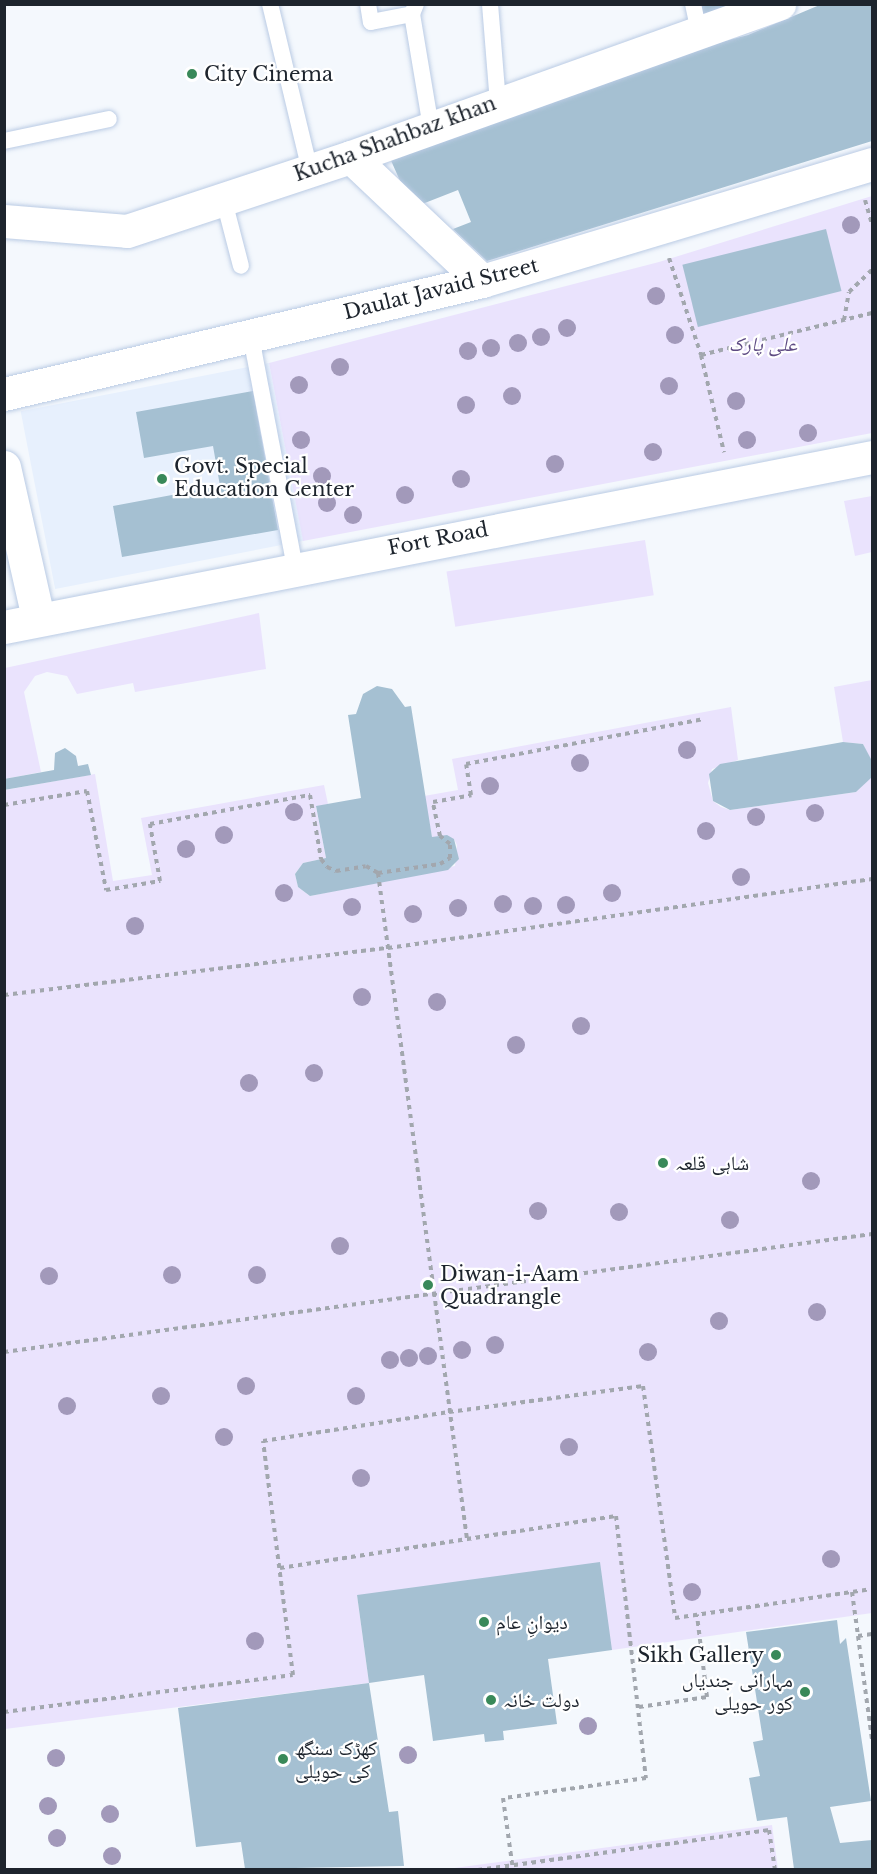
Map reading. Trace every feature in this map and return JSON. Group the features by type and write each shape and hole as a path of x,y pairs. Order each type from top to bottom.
{"street":[{"name":"Kucha Shahbaz khan","path":"4,221 127,231 223,197 310,171 431,128 498,103 696,19 779,4"},
{"path":"351,157 482,281"},
{"name":"Daulat Javaid Street","path":"4,394 482,281 873,164"},
{"name":"Fort Road","path":"4,627 38,618 295,567 873,457"},
{"path":"4,467 38,618"}],"lane":[{"path":"270,4 310,171"},
{"path":"368,4 370,22 414,9 431,128"},
{"path":"490,4 498,103"},
{"path":"4,141 109,119"},
{"path":"223,197 241,266"},
{"path":"251,337 295,567"}],"path":[{"path":"659,229 701,355 732,483"},
{"path":"844,320 849,292 873,270"},
{"path":"701,355 873,313"},
{"path":"4,805 87,791 106,890 160,881 150,824 310,795 321,859 327,867 336,871 366,866 378,873 440,864 450,858 449,840 440,836 433,802 471,795 466,764 704,719"},
{"path":"378,873 432,1293 467,1539"},
{"path":"4,995 388,948 873,879"},
{"path":"4,1352 873,1234"},
{"path":"4,1712 293,1675 263,1441 449,1412 643,1386 675,1618 873,1589"},
{"path":"280,1568 616,1516 646,1778 503,1798 513,1867"},
{"path":"852,1592 873,1740"},
{"path":"639,1707 707,1697 697,1615"},
{"path":"858,1636 873,1634"},
{"path":"478,1869 513,1867 770,1830 775,1869"}],"shaded area":[{"name":"Govt. Special Education Center","path":"269,363 304,541 55,589 21,411"}],"green space":[{"name":"علی پارک","path":"872,196 872,433 303,541 269,363 659,262"},
{"path":"872,496 872,552 855,556 844,501"},
{"path":"645,540 654,595 455,627 446,571"},
{"path":"259,613 266,669 135,692 133,683 77,694 67,676 47,672 35,676 24,692 41,772 5,779 5,668"},
{"path":"872,680 872,763 863,744 843,742 834,687"},
{"path":"731,707 738,760 712,769 708,783 713,801 721,807 730,810 856,792 872,774 872,1613 612,1650 357,1595 369,1683 5,1729 5,790 95,774 113,881 152,875 141,818 324,785 328,804 316,807 326,858 303,863 295,874 298,887 310,896 455,866 457,845 454,839 432,837 424,796 458,790 452,759"},
{"path":"772,1825 778,1869 447,1869"}],"building":[{"path":"698,4 743,4 701,18"},
{"path":"822,4 872,4 872,141 487,261 453,229 471,222 458,190 412,208 389,156 665,57 748,35"},
{"path":"826,229 841,291 698,327 682,265"},
{"path":"253,391 278,530 122,557 113,506 220,486 213,446 144,458 136,412"},
{"path":"377,686 392,689 405,707 411,706 432,837 447,835 454,839 459,859 448,870 310,896 298,887 295,874 303,863 326,858 316,806 361,798 348,715 356,714 363,694"},
{"path":"843,742 863,744 872,761 872,777 856,792 730,810 713,801 709,774 720,764"},
{"path":"65,748 76,756 78,766 88,764 91,775 4,790 4,779 54,770 55,753"},
{"name":"دیوانِ عام","path":"600,1562 612,1650 548,1659 557,1724 503,1731 504,1740 485,1742 484,1734 433,1741 424,1675 369,1683 357,1595"},
{"name":"مہارانی جندیاں کور حویلی","path":"837,1620 840,1644 846,1638 871,1801 830,1807 840,1843 872,1840 872,1869 794,1869 787,1817 757,1821 749,1778 760,1776 753,1742 763,1740 746,1632"},
{"name":"کھڑک سنگھ کی حویلی","path":"369,1683 389,1812 398,1811 404,1866 245,1869 241,1842 196,1847 178,1708"}],"place":[{"name":"City Cinema","path":"192,74"},
{"name":"Govt. Special Education Center","path":"162,479"},
{"name":"شاہی قلعہ","path":"663,1163"},
{"name":"Diwan-i-Aam Quadrangle","path":"428,1285"},
{"name":"دیوانِ عام","path":"484,1622"},
{"name":"Sikh Gallery","path":"776,1655"},
{"name":"مہارانی جندیاں کور حویلی","path":"805,1692"},
{"name":"دولت خانہ","path":"491,1700"},
{"name":"کھڑک سنگھ کی حویلی","path":"283,1759"}]}
